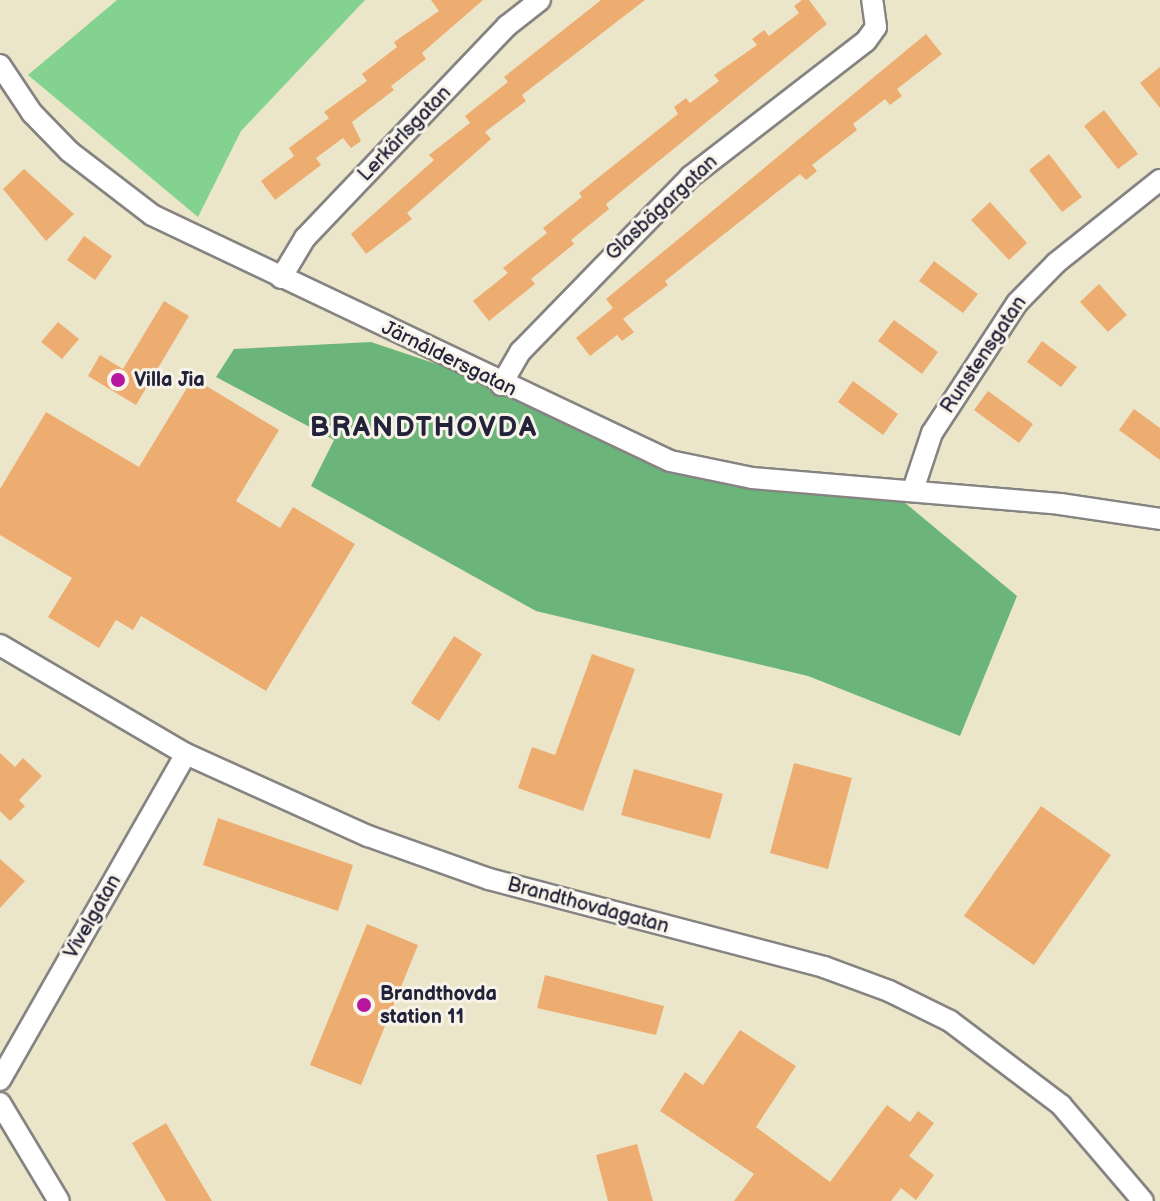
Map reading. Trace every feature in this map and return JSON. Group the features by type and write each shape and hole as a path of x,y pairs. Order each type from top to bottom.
{"street":[{"name":"Lerkärlsgatan","path":"281,278 305,238 507,26 540,0"},
{"name":"Glasbägargatan","path":"501,385 521,351 690,177 866,41 874,9"},
{"name":"Järnåldersgatan","path":"0,65 38,119 112,188 152,215 623,442 694,467 826,486 913,490 1160,519"},
{"name":"Runstensgatan","path":"913,490 932,433 1017,303 1056,263 1160,180"},
{"name":"Brandthovdagatan","path":"0,645 186,754 368,836 478,876 824,967 889,991 950,1021 1061,1105 1143,1201"},
{"name":"Vivelgatan","path":"0,1080 186,754"},
{"path":"0,1103 59,1201"}],"green space":[{"path":"117,0 365,0 241,131 198,217 28,75"},
{"path":"371,342 493,383 681,464 892,492 1017,596 960,736 808,676 536,611 311,486 334,440 216,377 234,349"}],"building":[{"path":"431,0 483,0 422,53 426,59 391,86 394,90 352,122 361,141 351,148 343,138 316,158 321,165 275,200 261,181 294,156 289,148 329,118 324,112 367,81 362,74 397,47 394,42 439,11"},
{"path":"601,0 645,0 522,95 526,101 485,132 491,139 407,213 412,219 366,254 351,234 434,160 429,155 470,123 465,116 508,82 504,77"},
{"path":"802,0 809,0 827,24 606,204 609,209 571,240 574,244 531,279 535,284 489,321 473,301 508,273 503,268 547,233 543,228 582,197 579,193 678,114 674,107 686,98 690,103 719,81 714,75 757,45 752,39 764,30 769,36 799,13 794,6"},
{"path":"926,34 942,54 897,89 902,96 890,105 885,99 853,124 857,130 812,165 817,171 806,180 800,174 665,281 668,285 623,319 634,332 622,341 617,335 590,356 576,338 613,308 606,299"},
{"path":"1160,67 1160,108 1140,83"},
{"path":"1104,110 1138,154 1118,169 1084,126"},
{"path":"1049,154 1082,197 1062,212 1029,170"},
{"path":"24,169 74,214 46,241 3,189"},
{"path":"990,202 1027,243 1009,260 971,220"},
{"path":"84,236 112,256 95,280 67,260"},
{"path":"934,261 978,294 963,313 919,281"},
{"path":"1099,284 1127,315 1108,332 1080,302"},
{"path":"164,301 189,316 136,405 88,376 100,355 123,369"},
{"path":"894,320 938,352 922,374 878,341"},
{"path":"58,322 79,339 62,359 41,342"},
{"path":"1042,341 1077,367 1061,387 1027,362"},
{"path":"193,378 279,430 236,501 280,528 293,507 355,544 266,691 141,616 133,630 116,620 99,648 48,617 72,578 0,535 0,489 46,412 139,467"},
{"path":"853,381 898,414 883,435 838,402"},
{"path":"988,391 1033,424 1019,443 974,410"},
{"path":"1134,409 1160,428 1160,460 1119,430"},
{"path":"454,636 482,654 439,721 411,703"},
{"path":"592,654 635,669 583,811 518,788 532,747 555,755"},
{"path":"0,753 15,767 23,758 42,776 19,800 25,806 10,821 0,811"},
{"path":"794,763 852,778 828,869 770,853"},
{"path":"634,769 723,794 710,839 621,815"},
{"path":"1041,806 1111,855 1034,965 964,916"},
{"path":"218,818 353,865 338,911 203,865"},
{"path":"0,859 25,881 0,908"},
{"name":"Brandthovda station 11","path":"367,924 418,945 361,1085 310,1065"},
{"path":"545,975 664,1006 656,1035 537,1008"},
{"path":"740,1030 796,1066 756,1127 830,1182 887,1105 910,1122 918,1111 934,1123 909,1156 934,1175 916,1200 901,1188 891,1201 734,1201 754,1174 660,1111 685,1072 703,1085"},
{"path":"166,1123 212,1201 166,1201 132,1143"},
{"path":"637,1144 653,1201 608,1201 596,1155"}],"place":[{"name":"Villa Jia","path":"118,380"},
{"name":"Brandthovda station 11","path":"364,1005"}],"district":[{"name":"BRANDTHOVDA","path":"424,428"}]}
